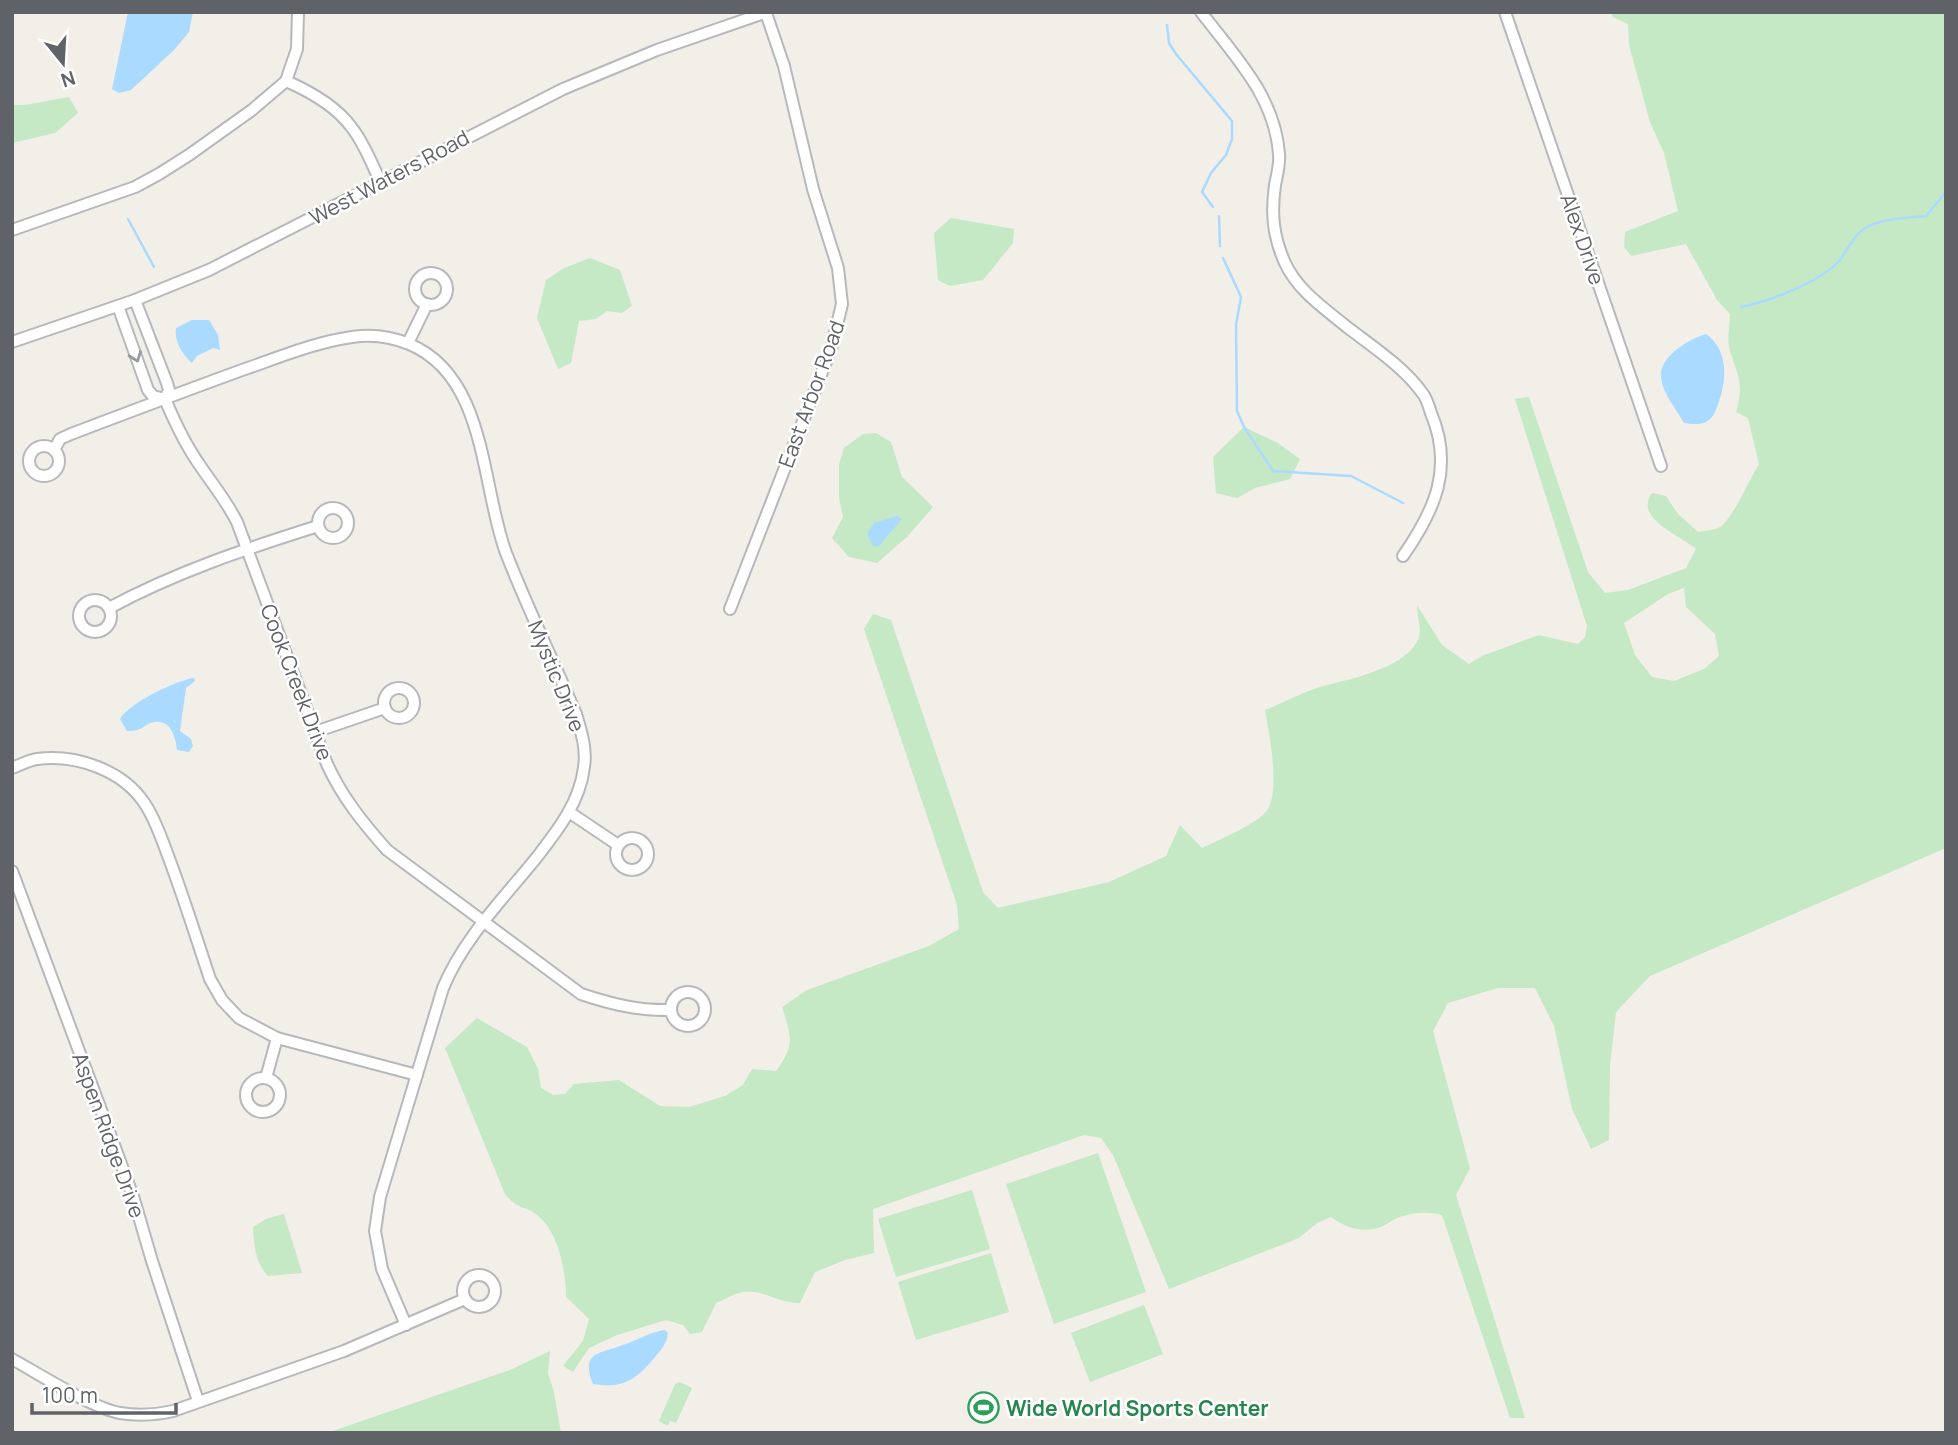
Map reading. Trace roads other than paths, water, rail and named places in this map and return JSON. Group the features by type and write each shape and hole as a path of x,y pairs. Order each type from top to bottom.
{"street":[{"path":"12,230 135,187 159,174 251,110 286,81 297,49 298,12"},
{"name":"West Waters Road","path":"12,342 135,300 209,270 563,89 657,50 766,12"},
{"name":"East Arbor Road","path":"730,609 831,349 842,304 838,268 813,189 784,66 766,12"},
{"path":"1201,12 1265,98 1276,126 1280,158 1273,218 1278,245 1290,274 1318,304 1396,366 1424,394 1438,430 1443,466 1435,499 1423,528 1403,556"},
{"name":"Alex Drive","path":"1505,12 1661,466"},
{"path":"286,81 345,119 359,139 380,181"},
{"name":"Cook Creek Drive","path":"135,300 167,383 169,390 165,400 177,428 201,467 225,498 237,522 315,732 336,782 363,822 387,850 581,994 614,1005 648,1011 671,1010"},
{"path":"408,344 427,304"},
{"name":"Cook Creek Drive","path":"118,306 148,390 153,396 165,400"},
{"name":"Mystic Drive","path":"54,450 60,439 71,434 293,352 352,337 397,339 422,349 434,359 464,396 473,419 505,550 576,714 585,764 582,782 560,827 484,923 456,962 444,985 380,1197 375,1231 382,1269 406,1325"},
{"path":"109,608 178,574 247,548 318,526"},
{"path":"315,732 385,708"},
{"path":"12,768 34,759 83,761 130,786 145,804 158,829 210,979 222,1000 239,1018 277,1038 417,1075"},
{"path":"569,811 618,845"},
{"name":"Aspen Ridge Drive","path":"12,871 133,1196 198,1402"},
{"path":"266,1078 277,1038"},
{"path":"12,1359 117,1413 152,1416 344,1351 465,1299"}],"water":[{"path":"128,12 193,12 189,32 174,50 131,90 119,93 112,89"},
{"path":"192,320 209,320 218,335 220,350 213,348 197,356 192,363 180,348 176,328"},
{"path":"1706,334 1719,348 1722,357 1724,376 1721,395 1715,412 1708,421 1698,424 1684,423 1664,390 1661,370 1676,350"},
{"path":"897,516 902,519 879,546 873,546 867,534 874,523"},
{"path":"194,678 195,681 186,688 180,731 191,739 193,746 189,752 177,750 174,735 165,723 154,722 137,730 127,731 120,719 133,706 165,688"},
{"path":"665,1330 668,1333 663,1346 635,1377 621,1384 593,1384 589,1365 594,1356"}],"waterway":[{"path":"1167,25 1169,43 1176,54 1232,121 1232,139 1226,155 1211,173 1202,192 1213,207"},
{"path":"1741,307 1779,296 1807,283 1839,261 1863,230 1888,220 1926,216 1946,192"},
{"path":"1219,216 1220,246"},
{"path":"128,219 154,267"},
{"path":"1223,258 1241,297 1236,325 1237,411 1244,427 1273,471 1351,476 1403,503"}],"place":[{"name":"Wide World Sports Center","path":"983,1408"}]}
